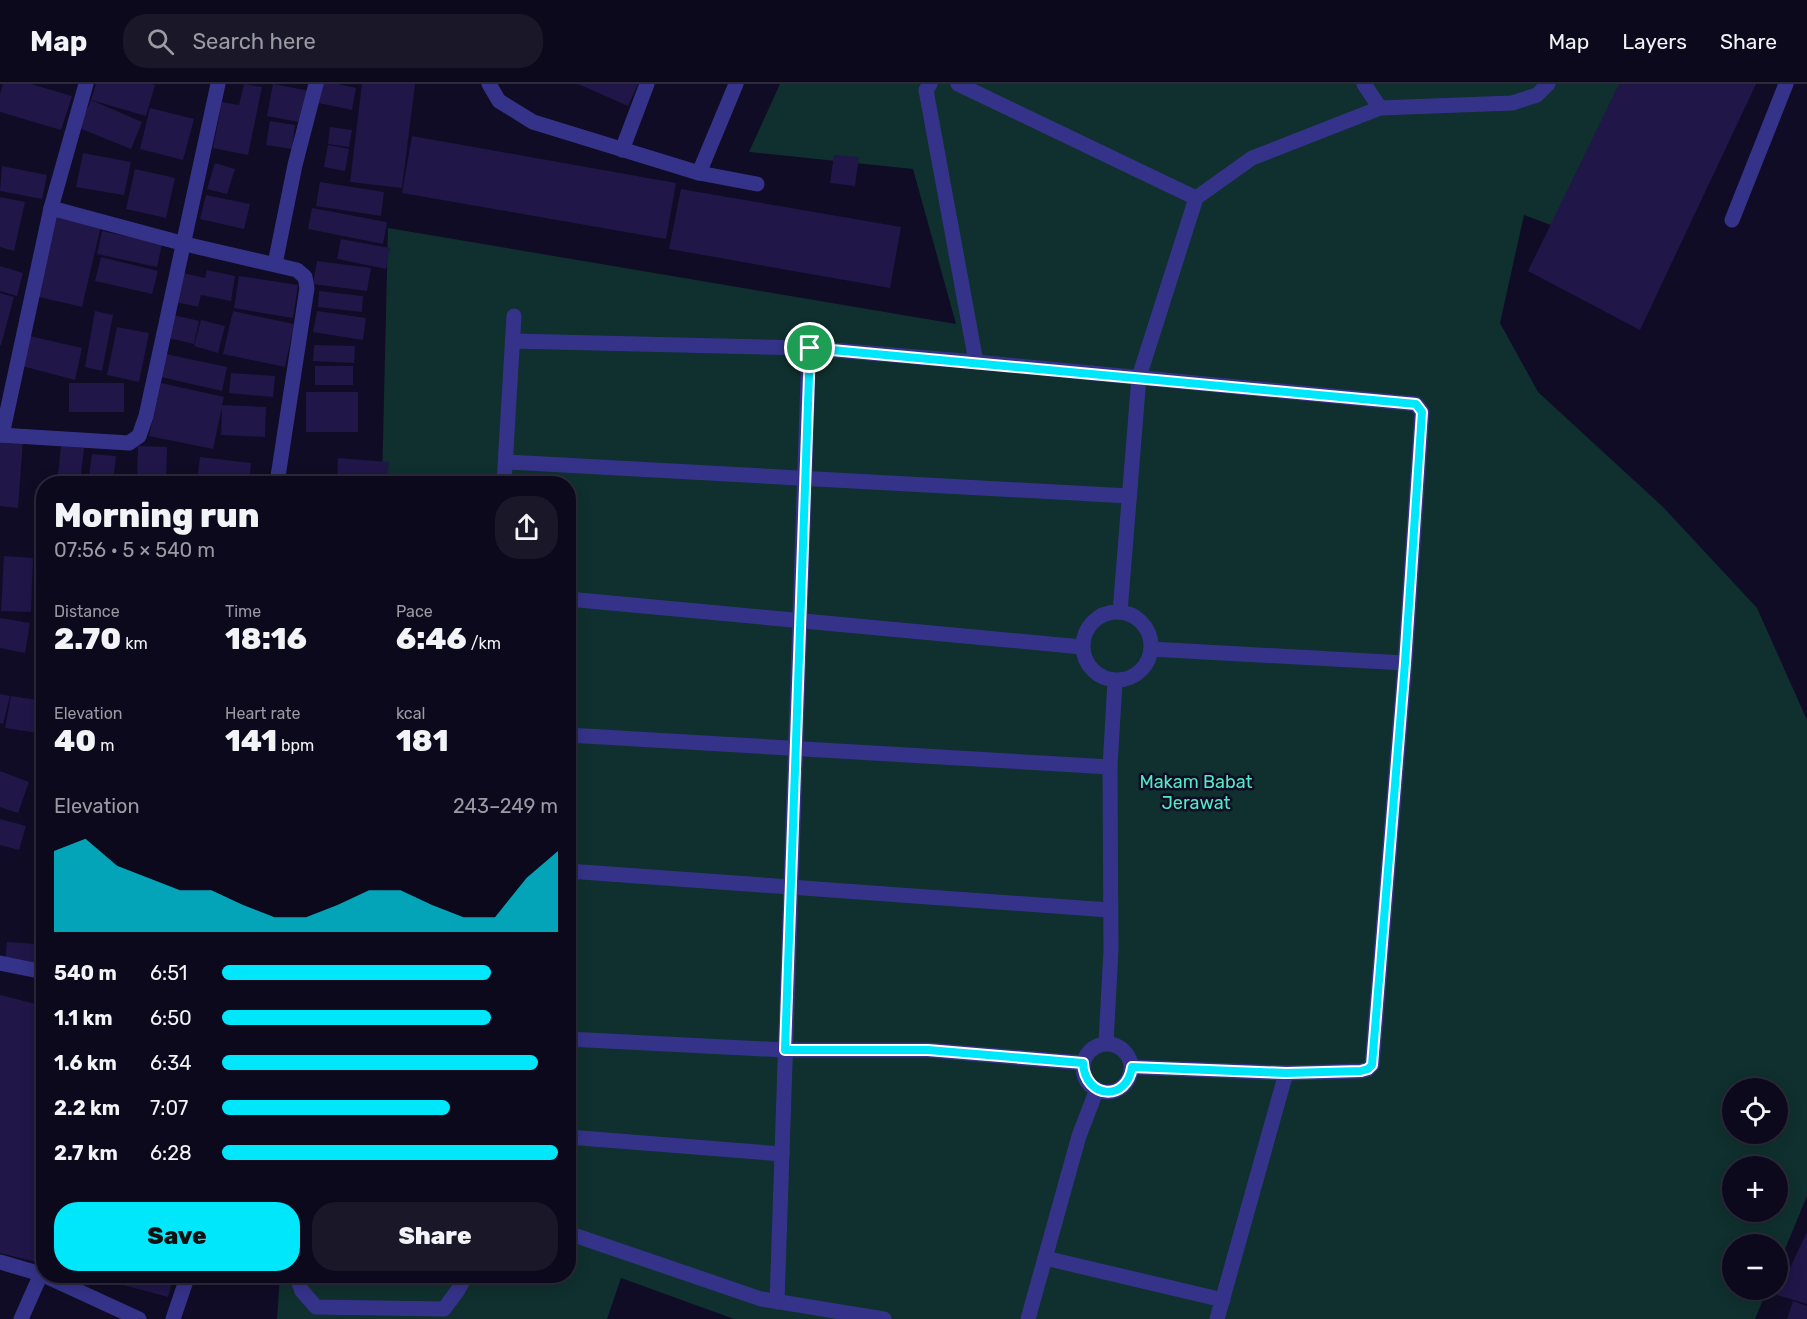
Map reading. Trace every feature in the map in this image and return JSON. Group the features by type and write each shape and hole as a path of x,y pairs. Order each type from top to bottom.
{"street":[{"path":"86,84 51,208 1,435 129,442 139,436 143,428 218,84"},
{"path":"275,264 316,84"},
{"path":"489,84 499,101 533,122 699,173 757,184"},
{"path":"622,150 646,84"},
{"path":"699,173 736,84"},
{"path":"930,84 926,90 976,362"},
{"path":"958,84 1196,198"},
{"path":"1364,84 1380,108"},
{"path":"1120,612 1139,377 1196,198 1252,158 1380,108 1512,103 1537,95 1548,84"},
{"path":"1732,220 1786,84"},
{"path":"51,208 184,244 275,264 301,273 305,278 307,288 278,476"},
{"path":"505,476 514,316"},
{"path":"513,342 810,348 1416,404 1422,412 1405,663 1372,1065 1361,1071 1286,1073 1132,1067"},
{"path":"777,1302 810,348"},
{"path":"506,462 1129,496"},
{"path":"576,600 1082,647"},
{"path":"1120,612 1133,616 1144,624 1150,636 1151,649 1148,662 1140,673 1128,679 1115,681 1102,678 1092,670 1084,659 1082,647 1085,632 1093,621 1105,614 1120,612"},
{"path":"1151,649 1405,663"},
{"path":"1106,1043 1111,950 1110,767 1115,681"},
{"path":"576,735 1110,767"},
{"path":"576,872 1109,910"},
{"path":"0,963 36,970"},
{"path":"576,1040 785,1050 928,1050 1083,1063"},
{"path":"1106,1043 1116,1045 1130,1058 1131,1075 1121,1088 1113,1091 1097,1089 1088,1083 1083,1063 1088,1053 1096,1046 1106,1043"},
{"path":"1217,1319 1286,1073"},
{"path":"1028,1319 1079,1136 1097,1089"},
{"path":"576,1138 782,1154"},
{"path":"576,1236 745,1294 777,1302 884,1319"},
{"path":"1045,1258 1222,1300"},
{"path":"0,1262 36,1273"},
{"path":"21,1319 37,1283"},
{"path":"61,1283 139,1319"},
{"path":"173,1319 185,1283"},
{"path":"299,1283 302,1291 316,1307 444,1308 462,1283"}],"green space":[{"name":"Makam Babat Jerawat","path":"780,84 1628,84 1559,228 1524,215 1500,323 1538,392 1663,507 1757,608 1807,720 1807,1196 1788,1242 1788,1234 1722,1234 1722,1300 1763,1300 1755,1319 734,1319 621,1278 607,1319 277,1319 279,1283 576,1283 576,476 382,476 388,228 956,324 913,169 749,152"}],"building":[{"path":"3,84 31,84 72,96 61,130 0,112 0,94"},
{"path":"96,84 155,85 146,116 91,100"},
{"path":"244,84 262,87 248,155 213,148 222,102 239,105"},
{"path":"273,84 310,91 304,123 267,116"},
{"path":"323,84 338,84 356,88 352,110 319,103"},
{"path":"362,84 415,84 402,188 350,182"},
{"path":"578,84 638,84 628,106"},
{"path":"1619,84 1756,84 1640,330 1528,271"},
{"path":"91,100 142,122 131,149 79,128"},
{"path":"150,108 194,119 183,160 140,149"},
{"path":"270,121 295,125 292,149 266,145"},
{"path":"330,127 352,130 349,147 328,144"},
{"path":"412,136 676,183 666,239 402,193"},
{"path":"328,145 349,149 345,171 324,167"},
{"path":"83,153 131,162 124,195 76,187"},
{"path":"834,155 859,157 855,186 830,183"},
{"path":"215,163 235,169 227,194 207,189"},
{"path":"2,166 47,175 42,199 0,191"},
{"path":"135,169 175,178 166,218 126,209"},
{"path":"320,182 384,192 381,216 316,206"},
{"path":"681,189 901,227 890,288 669,249"},
{"path":"206,195 250,204 244,229 200,219"},
{"path":"0,197 25,202 14,251 0,247"},
{"path":"312,208 387,222 383,244 308,229"},
{"path":"54,216 101,226 82,307 35,296"},
{"path":"102,231 162,244 157,267 97,254"},
{"path":"341,239 390,248 386,269 337,259"},
{"path":"101,257 158,271 152,294 95,281"},
{"path":"317,261 371,268 367,291 313,284"},
{"path":"0,266 23,273 17,296 0,291"},
{"path":"207,270 235,276 231,301 201,295 198,307 176,302 183,273 205,278"},
{"path":"239,276 298,285 293,318 234,308"},
{"path":"319,291 363,296 362,312 318,307"},
{"path":"0,293 14,297 1,345 0,345"},
{"path":"95,311 113,315 102,371 85,367"},
{"path":"233,311 294,324 285,367 223,354"},
{"path":"317,311 366,318 363,340 313,332"},
{"path":"174,315 199,321 194,344 168,338"},
{"path":"201,320 225,326 218,353 194,346"},
{"path":"117,327 149,333 139,382 107,375"},
{"path":"30,336 82,348 75,380 22,366"},
{"path":"314,345 355,346 354,363 313,361"},
{"path":"166,354 227,367 222,391 161,377"},
{"path":"315,366 353,366 353,385 315,385"},
{"path":"231,373 275,376 273,397 229,393"},
{"path":"69,383 124,383 124,412 69,412"},
{"path":"161,383 224,397 222,405 266,407 265,437 221,435 222,407 213,449 149,436"},
{"path":"306,392 358,392 358,432 306,432"},
{"path":"0,438 23,440 18,508 0,506"},
{"path":"61,446 84,448 81,476 58,476"},
{"path":"138,446 167,447 166,476 137,476"},
{"path":"92,454 116,456 114,476 89,476"},
{"path":"200,457 251,463 250,476 198,476"},
{"path":"338,458 389,462 388,476 337,476"},
{"path":"4,556 33,558 31,612 1,611"},
{"path":"0,618 30,623 25,653 0,648"},
{"path":"0,694 10,696 3,724 0,723"},
{"path":"11,696 36,700 36,733 5,728"},
{"path":"0,771 29,782 18,813 0,807"},
{"path":"0,819 26,826 19,850 0,845"},
{"path":"7,942 36,944 36,963 5,960"},
{"path":"0,995 36,1004 36,1262 0,1253"},
{"path":"1807,1232 1807,1304 1788,1298 1788,1272"},
{"path":"116,1283 172,1283 168,1297"},
{"path":"1793,1301 1807,1306 1807,1319 1787,1319"}],"route":[{"path":"810,348 1416,404 1420,408 1422,412 1405,663 1372,1065 1368,1069 1286,1073 1132,1067 1131,1075 1121,1088 1105,1092 1088,1083 1083,1063 928,1050 785,1050 810,348"}]}
